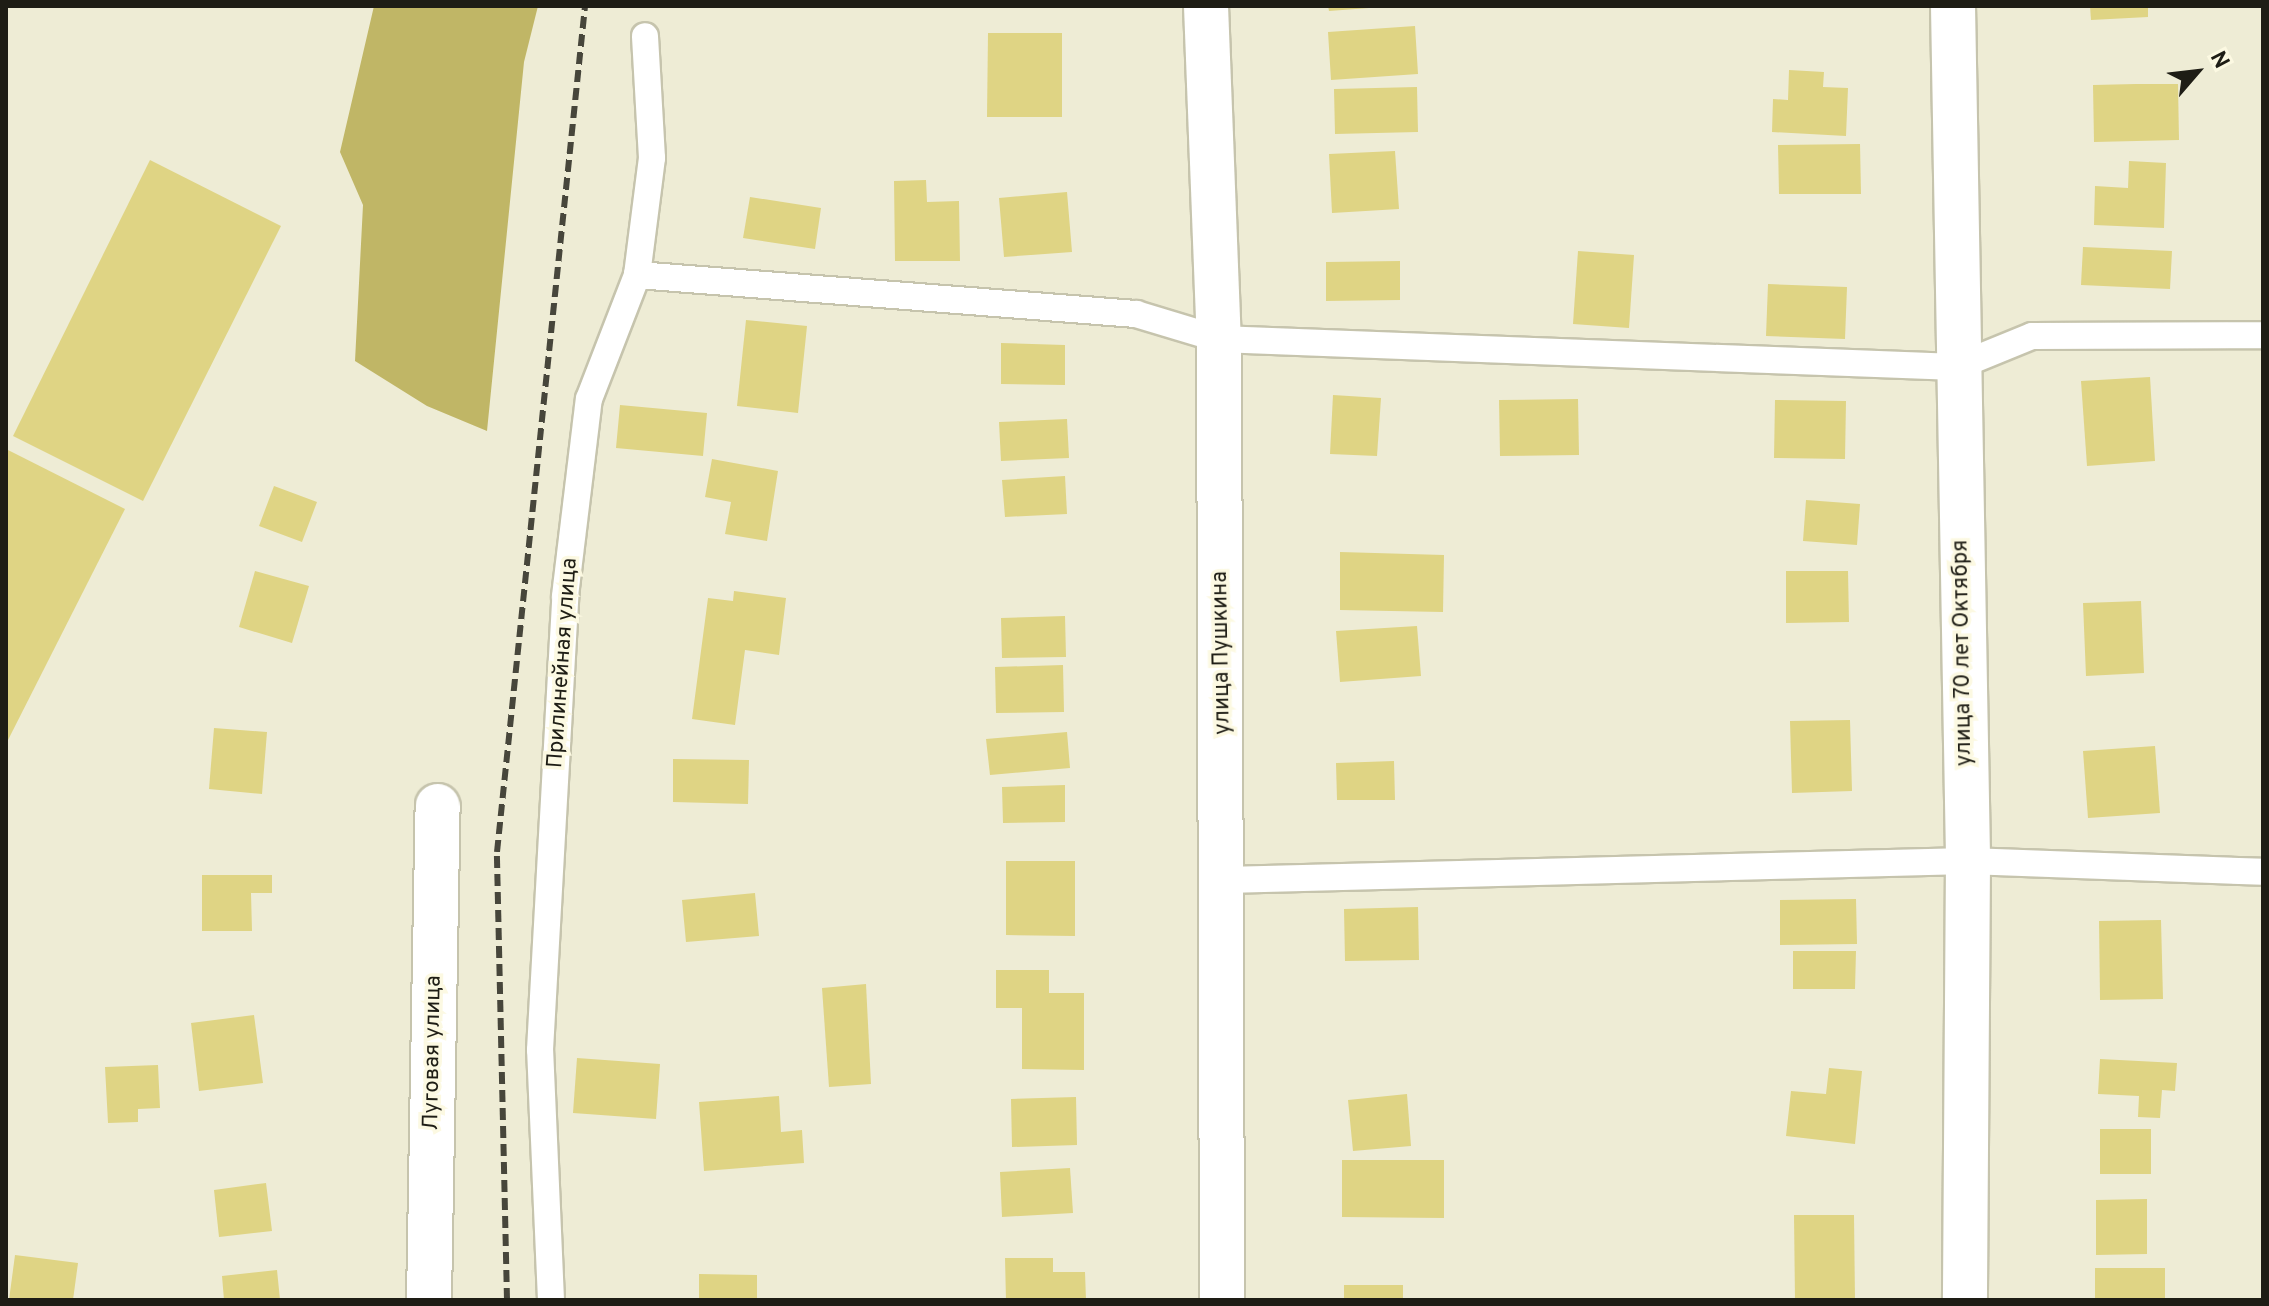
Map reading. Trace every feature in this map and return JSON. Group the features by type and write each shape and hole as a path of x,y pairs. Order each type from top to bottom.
{"street":[{"name":"улица Пушкина","path":"1206,6 1219,339 1225,880 1222,1300"},
{"name":"улица 70 лет Октября","path":"1953,6 1956,367 1968,861 1965,1300"},
{"name":"Луговая улица","path":"429,1300 438,806"}],"lane":[{"name":"Прилинейная улица","path":"551,1300 540,1050 565,596 589,399 637,275 652,158 645,36"},
{"path":"637,275 1136,314 1219,339 1956,367 2032,336 2263,335"},
{"path":"1225,880 1968,861 2263,872"}],"shaded area":[{"path":"374,6 538,6 524,62 487,431 427,406 355,361 363,205 340,152"}],"building":[{"path":"1328,6 1369,6 1369,8 1329,11"},
{"path":"2090,6 2148,6 2148,17 2091,20"},
{"path":"1415,26 1418,74 1331,80 1328,32"},
{"path":"988,33 1062,33 1062,117 987,117"},
{"path":"1789,70 1824,72 1823,87 1848,88 1846,136 1772,132 1773,99 1788,100"},
{"path":"2178,84 2179,140 2094,142 2093,85"},
{"path":"1417,87 1418,132 1335,134 1334,89"},
{"path":"1860,144 1861,194 1779,194 1778,145"},
{"path":"1395,151 1399,209 1332,213 1329,154"},
{"path":"150,160 281,226 143,501 13,436"},
{"path":"2129,161 2166,163 2164,228 2094,225 2095,186 2128,188"},
{"path":"926,180 927,202 959,201 960,261 895,261 894,181"},
{"path":"1067,192 1072,252 1004,257 999,198"},
{"path":"750,197 821,208 815,249 743,238"},
{"path":"2083,247 2172,251 2170,289 2081,285"},
{"path":"1578,251 1634,255 1629,328 1573,324"},
{"path":"1400,261 1400,300 1326,301 1326,262"},
{"path":"1768,284 1847,287 1845,339 1766,336"},
{"path":"746,320 807,326 798,413 737,406"},
{"path":"1001,343 1065,345 1065,385 1001,384"},
{"path":"2150,377 2155,461 2087,466 2081,381"},
{"path":"1333,395 1381,398 1377,456 1330,454"},
{"path":"1578,399 1579,455 1500,456 1499,400"},
{"path":"1775,400 1846,401 1845,459 1774,458"},
{"path":"620,405 707,413 703,456 616,448"},
{"path":"1067,419 1069,458 1001,461 999,422"},
{"path":"6,449 125,509 6,744"},
{"path":"712,459 778,471 767,541 725,534 731,502 705,497"},
{"path":"1065,476 1067,514 1005,517 1002,480"},
{"path":"274,486 317,502 302,542 259,526"},
{"path":"1806,500 1860,504 1857,545 1803,541"},
{"path":"1340,552 1444,555 1443,612 1340,610"},
{"path":"255,571 309,586 292,643 239,627"},
{"path":"1786,571 1848,571 1849,622 1786,623"},
{"path":"734,591 786,598 779,655 745,650 735,725 692,719 708,598 733,601"},
{"path":"2141,601 2144,673 2086,676 2083,603"},
{"path":"1065,616 1066,657 1002,658 1001,618"},
{"path":"1417,626 1421,676 1340,682 1336,631"},
{"path":"1063,665 1064,712 996,713 995,667"},
{"path":"1850,720 1852,791 1792,793 1790,721"},
{"path":"214,728 267,732 262,794 209,789"},
{"path":"1067,732 1070,768 990,775 986,739"},
{"path":"2155,746 2160,813 2088,818 2083,751"},
{"path":"673,759 749,760 748,804 673,802"},
{"path":"1394,761 1395,800 1337,800 1336,763"},
{"path":"1065,785 1065,822 1003,823 1002,787"},
{"path":"1006,861 1075,861 1075,936 1006,935"},
{"path":"202,875 272,875 272,893 251,893 252,931 202,931"},
{"path":"755,893 759,936 686,942 682,900"},
{"path":"1856,899 1857,944 1780,945 1780,900"},
{"path":"1418,907 1419,960 1345,961 1344,909"},
{"path":"2161,920 2163,999 2100,1000 2099,921"},
{"path":"1793,951 1856,951 1855,989 1793,989"},
{"path":"996,970 1049,970 1049,993 1084,993 1084,1070 1022,1069 1022,1008 996,1008"},
{"path":"866,984 871,1084 829,1087 822,988"},
{"path":"254,1015 263,1083 199,1091 191,1023"},
{"path":"577,1058 660,1064 656,1119 573,1113"},
{"path":"2100,1059 2177,1063 2175,1091 2162,1090 2160,1118 2138,1117 2139,1096 2098,1094"},
{"path":"158,1065 160,1108 138,1109 138,1122 108,1123 105,1067"},
{"path":"1829,1068 1862,1071 1855,1144 1786,1136 1791,1091 1826,1094"},
{"path":"1407,1094 1411,1146 1353,1151 1348,1100"},
{"path":"779,1096 781,1132 802,1130 804,1163 704,1171 699,1102"},
{"path":"1076,1097 1077,1145 1012,1147 1011,1099"},
{"path":"2100,1129 2151,1129 2151,1174 2100,1174"},
{"path":"1342,1160 1444,1160 1444,1218 1342,1217"},
{"path":"1070,1168 1073,1213 1002,1217 1000,1172"},
{"path":"266,1183 272,1231 219,1237 214,1190"},
{"path":"2147,1199 2147,1254 2096,1255 2096,1200"},
{"path":"1794,1215 1854,1215 1855,1300 1795,1300"},
{"path":"15,1255 78,1263 73,1300 9,1300"},
{"path":"1005,1258 1053,1258 1053,1272 1085,1272 1086,1300 1006,1300"},
{"path":"2095,1268 2165,1268 2165,1300 2095,1300"},
{"path":"277,1270 280,1300 224,1300 222,1276"},
{"path":"699,1274 757,1275 757,1300 699,1300"},
{"path":"1344,1285 1403,1285 1403,1300 1344,1300"}],"railway":[{"path":"507,1300 497,852 585,6"}]}
